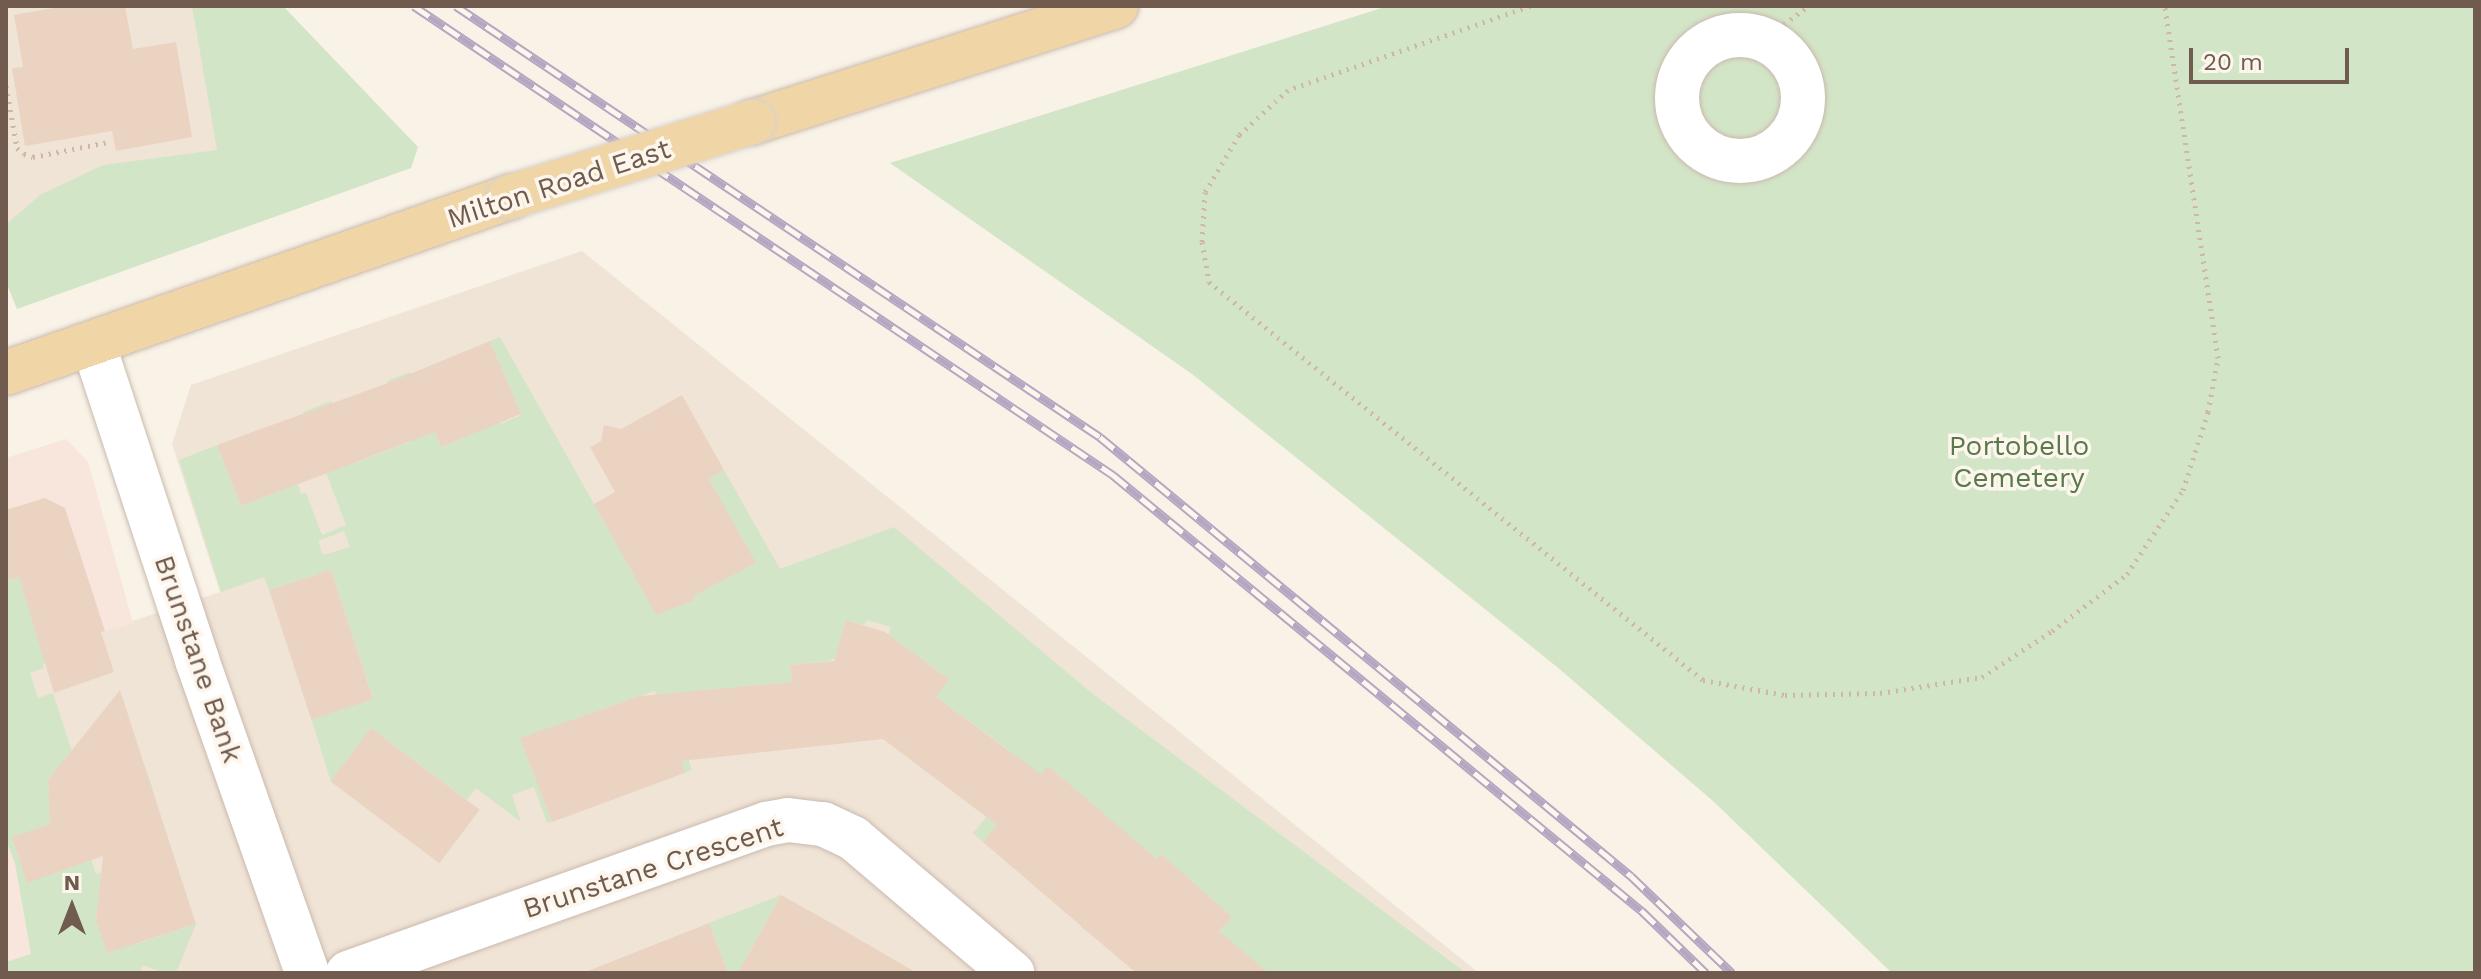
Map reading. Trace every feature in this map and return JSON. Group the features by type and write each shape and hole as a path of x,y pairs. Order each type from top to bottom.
{"main road":[{"name":"Milton Road East","path":"6,373 510,197 1116,6"}],"street":[{"path":"1714,22 1742,34 1765,39 1784,52 1798,71 1804,94 1801,118 1789,138 1771,153 1749,161 1726,160 1704,151 1687,134 1677,112 1676,89 1683,67 1699,49 1714,22"},
{"name":"Brunstane Bank","path":"93,343 197,660 307,973"},
{"name":"Brunstane Crescent","path":"348,973 766,824 788,820 823,824 853,838 1012,973"}],"path":[{"path":"1530,6 1288,90 1239,135 1205,192 1202,242 1209,282 1703,680 1785,695 1880,693 1982,677 2052,631 2127,574 2183,490 2208,412 2218,358 2165,6"},
{"path":"1765,39 1808,6"},
{"path":"6,86 17,148 24,154 33,157 108,142"}],"shaded area":[{"path":"6,6 194,8 225,160 6,236"},
{"path":"582,251 1479,973 6,973 6,962 30,955 6,663 220,592 172,444 191,385"},
{"path":"66,439 88,462 133,623 6,663 6,458"},
{"path":"6,840 15,864 31,955 6,962"}],"green space":[{"path":"192,6 283,6 418,147 411,168 17,309 6,282 6,230 9,222 40,195 103,165 217,150"},
{"name":"Portobello Cemetery","path":"1388,6 2475,6 2475,973 1892,973 1713,801 1557,667 1192,374 890,163"},
{"path":"500,337 656,614 695,600 683,578 688,491 724,470 780,569 894,527 1093,694 1466,973 1268,973 1206,947 1231,917 1094,937 1081,927 1124,877 1117,826 1048,766 983,842 973,833 988,815 971,803 1009,750 936,697 949,679 925,661 877,671 891,627 867,620 864,625 846,620 835,658 790,665 792,682 696,691 702,756 688,758 692,770 685,773 655,691 600,710 560,818 547,823 534,787 512,795 521,822 476,788 467,800 371,728 331,782 311,718 373,698 331,570 269,590 264,577 221,592 179,460 217,445 241,506 298,484 301,494 306,493 322,535 346,525 303,412 331,401 355,463 410,442 387,381 410,372 442,447 467,436 461,423 494,410 501,424 521,415 490,341","holes":["344,531 350,547 323,555 318,541"]},
{"path":"19,577 104,643 43,664 44,668 30,673 38,698 53,693 77,767 53,774 48,780 48,790 55,798 147,772 154,793 93,812 78,822 96,874 111,870 96,915 101,935 108,940 136,944 196,924 176,973 164,973 143,965 140,973 6,973 6,962 31,954 15,864 6,840 6,581"},
{"path":"781,895 749,953 753,973 728,973 709,923"}],"building":[{"path":"65,6 125,6 133,49 176,42 192,137 116,151 112,131 25,146 12,68 23,67 14,15"},
{"path":"490,341 521,414 441,447 435,432 241,506 217,445 388,383"},
{"path":"682,395 724,470 709,479 756,563 693,596 695,600 656,615 594,504 615,492 590,447 601,441 604,425 621,429"},
{"path":"45,498 65,508 105,631 101,632 114,672 54,693 19,577 6,581 6,510"},
{"path":"331,570 373,699 311,719 269,590"},
{"path":"846,620 885,632 949,679 936,697 1041,774 1048,766 1157,859 1161,854 1232,917 1219,931 1268,973 1136,973 983,842 997,825 883,739 681,761 685,773 552,822 520,738 640,696 792,682 790,665 834,661"},
{"path":"120,690 196,924 107,953 96,920 103,856 27,883 12,837 50,824 48,780"},
{"path":"371,728 480,810 439,863 331,782"},
{"path":"781,895 833,924 917,973 738,973"},
{"path":"709,923 728,973 588,971"}],"railway":[{"path":"414,6 1113,475 1642,911 1706,973"},
{"path":"456,6 1100,437 1631,876 1732,973"}]}
